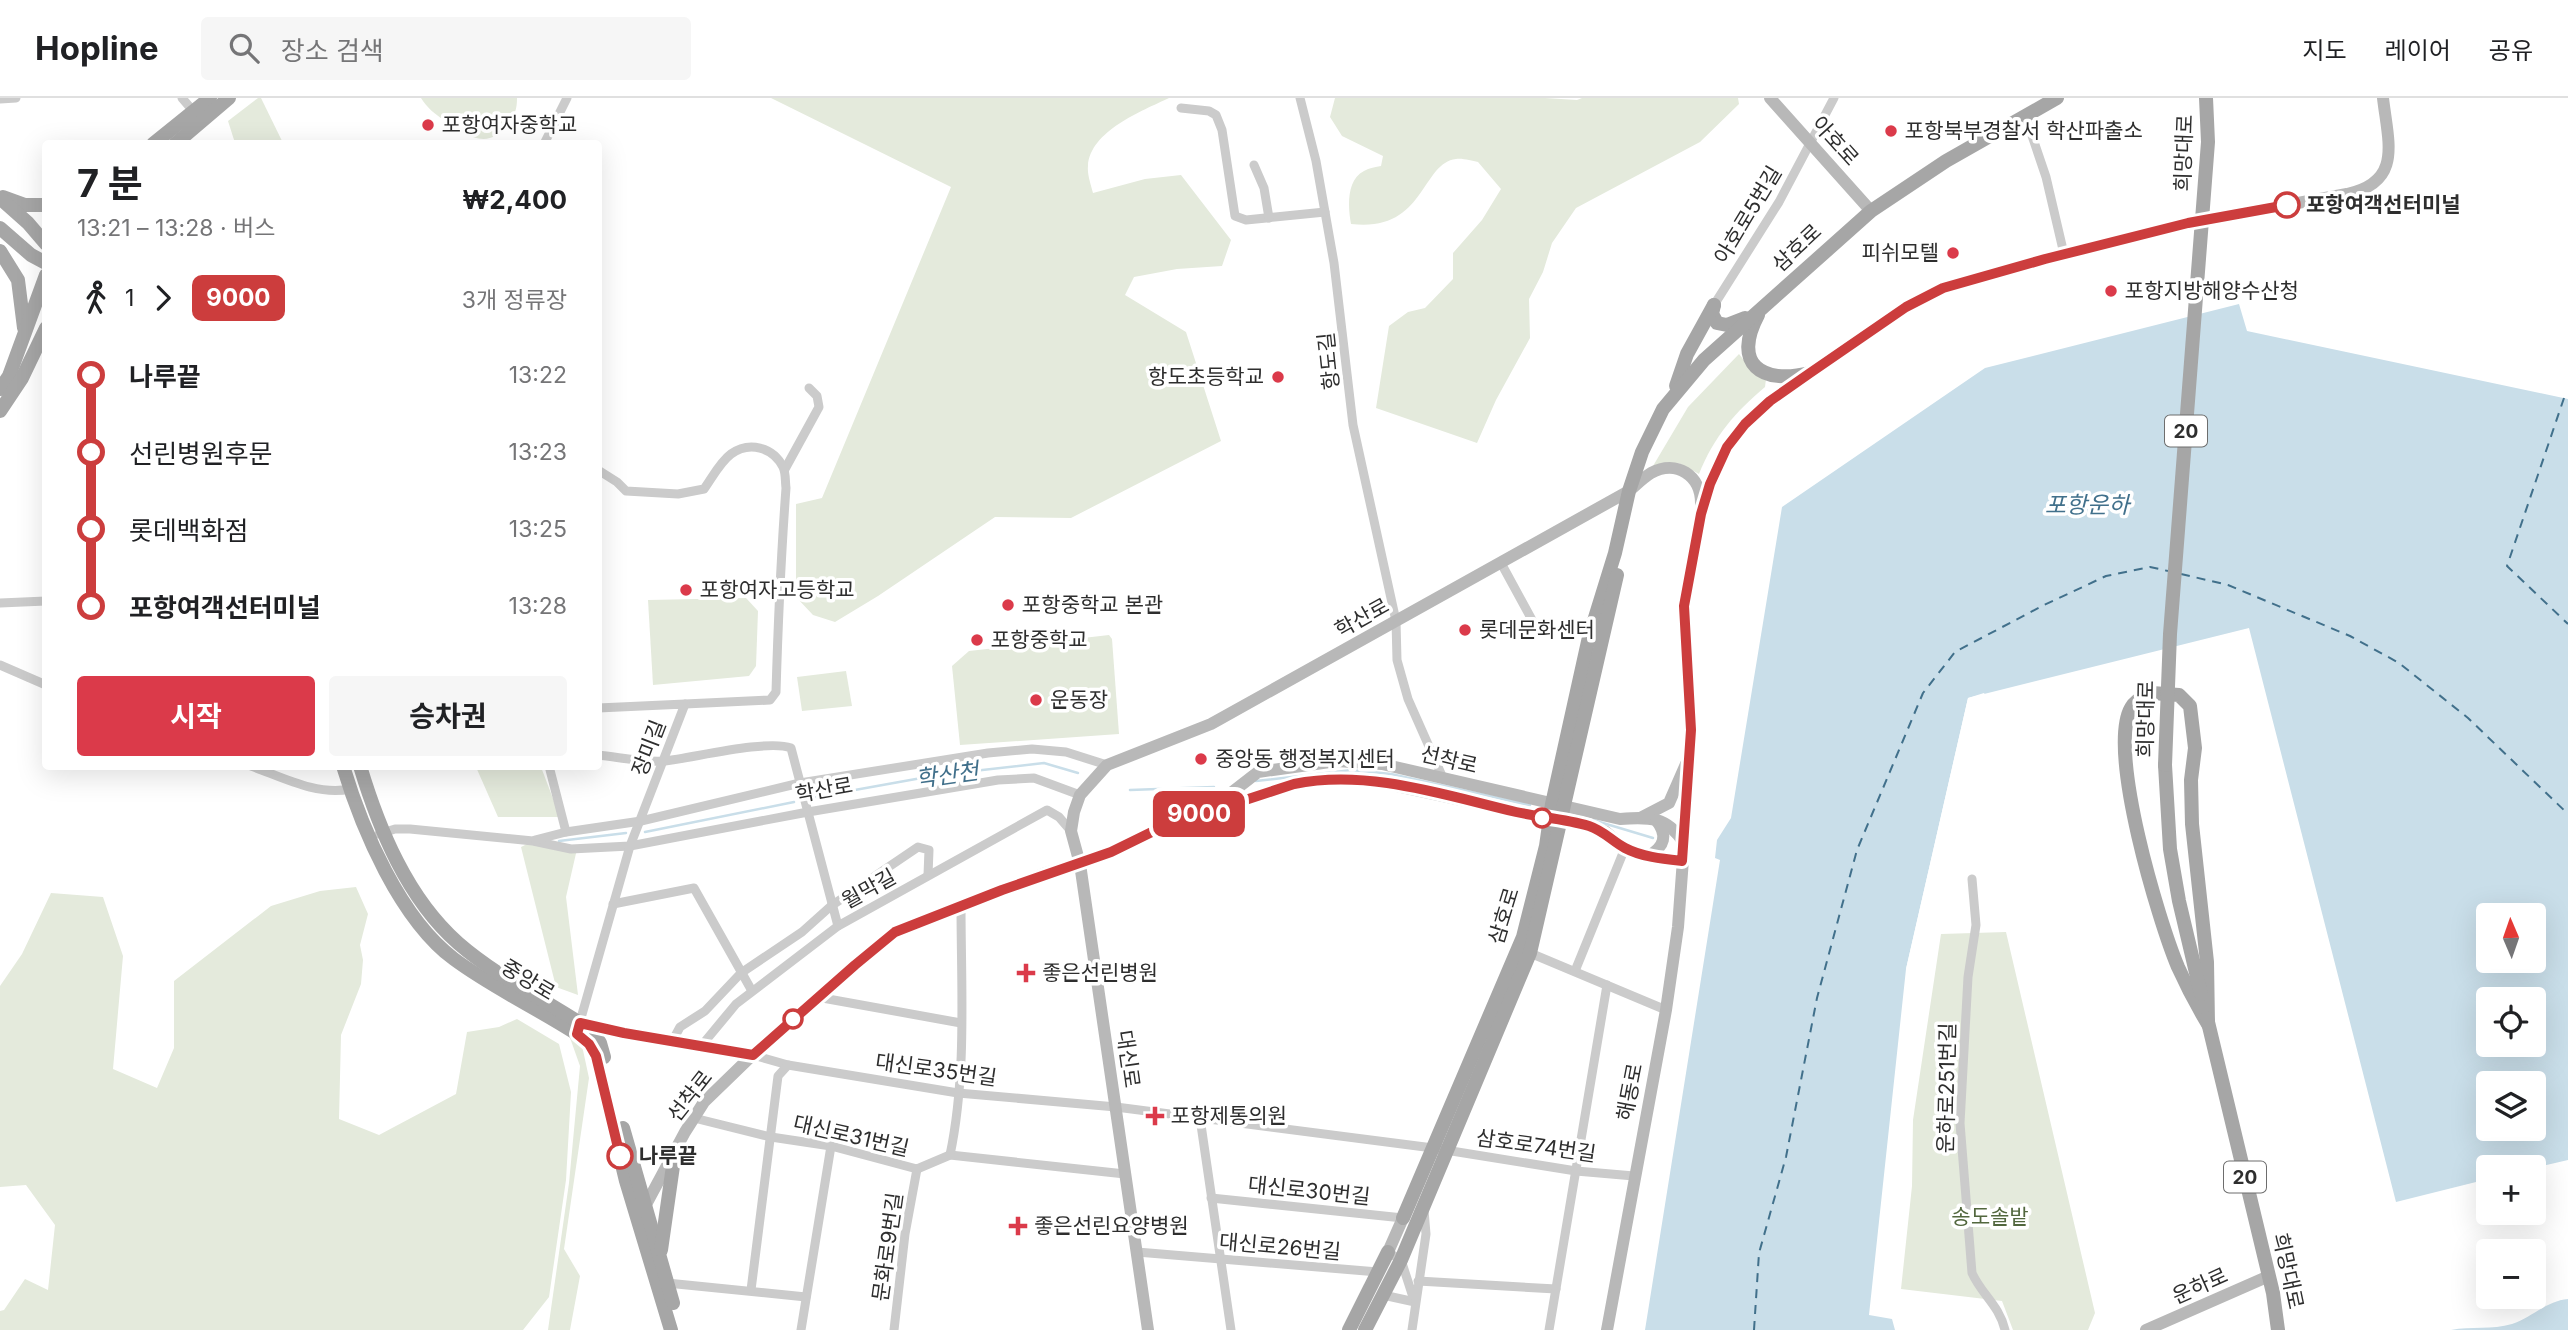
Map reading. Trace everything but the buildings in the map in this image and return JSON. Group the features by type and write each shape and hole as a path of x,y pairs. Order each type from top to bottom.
{"main road":[{"path":"158,140 210,98"},
{"path":"180,140 229,98"},
{"name":"삼호로","path":"1403,1219 1440,1149 1530,953 1589,637 1615,554 1629,491 1642,452 1663,409 1704,360 1871,211 1946,161 2057,98"},
{"name":"희망대로","path":"2206,98 2207,163 2166,701 2166,811 2179,901 2269,1276 2278,1330"},
{"path":"0,197 25,205 42,205"},
{"path":"0,197 42,239"},
{"path":"0,228 31,255 42,261"},
{"path":"0,251 18,280 24,337"},
{"path":"0,389 9,376 42,286"},
{"path":"1714,305 1714,319 1722,325 1734,323 1761,309"},
{"path":"1674,394 1687,354 1714,305"},
{"path":"1761,309 1748,341 1749,358 1753,365 1776,377 1790,378 1810,373"},
{"path":"0,411 41,346"},
{"path":"2152,693 2179,695 2190,706 2192,716 2195,748 2191,780 2192,824 2206,951 2208,1024 2177,965 2156,901 2129,790 2125,754 2126,723 2136,701 2152,693"},
{"name":"중앙로","path":"344,770 350,789 377,836 406,907 417,923 452,958 579,1028 589,1044 596,1056 671,1330"},
{"name":"중앙로","path":"361,770 377,836"},
{"name":"삼호로","path":"1365,1330 1383,1295 1395,1256 1424,1205 1440,1149 1523,937 1556,813"},
{"path":"660,1258 675,1152"},
{"name":"중앙로","path":"641,1214 660,1258 681,1330"},
{"name":"삼호로","path":"1349,1330 1378,1272 1395,1256"}],"street":[{"path":"0,99 16,98"},
{"path":"182,98 194,112"},
{"path":"546,140 567,98"},
{"name":"항도길","path":"1300,98 1316,161 1340,300 1353,425 1396,621 1397,660 1408,699 1443,778"},
{"name":"아호로","path":"1770,98 1871,211"},
{"name":"아호로5번길","path":"1714,305 1779,202 1834,98"},
{"path":"1701,514 1714,472 1735,436 1757,412 1906,307 1961,282 2064,254 2188,223 2368,188 2382,178 2388,165 2389,146 2383,98"},
{"path":"1181,108 1209,111 1216,115 1222,130 1236,216 1246,220 1325,212"},
{"path":"2025,118 2046,177 2064,254"},
{"path":"1254,165 1264,188 1269,218"},
{"path":"785,469 819,407 817,396 809,388"},
{"path":"602,473 626,491 678,494 704,489 729,455 752,446 762,448 777,457 785,469 776,692 770,700 685,704"},
{"name":"학산로","path":"377,836 410,829 533,841 571,849 630,846 986,782 1034,778 1080,795 1107,765 1211,724 1629,491 1651,473 1669,468 1688,472 1698,484 1701,514"},
{"name":"해동로","path":"1607,1330 1666,1010 1678,927 1691,751 1684,606 1701,514"},
{"path":"1501,562 1538,631"},
{"path":"0,603 42,601"},
{"path":"0,665 42,683"},
{"name":"장미길","path":"579,1028 630,846 685,704 602,708"},
{"path":"602,755 661,762 765,746 790,748 838,926"},
{"name":"학산로","path":"533,841 566,832 641,821 800,783 919,763 1032,749 1066,752 1107,765"},
{"path":"1642,817 1669,803 1691,751"},
{"name":"선착로","path":"1208,811 1258,772 1292,765 1338,761 1382,764 1443,778 1556,813 1606,832 1625,848 1648,856 1682,861"},
{"path":"262,770 319,790 335,792 350,789"},
{"path":"550,770 566,832"},
{"name":"선착로","path":"641,1214 704,1102 817,997 895,932 1043,874 1111,852 1160,828 1294,784 1312,780 1364,779 1556,813 1642,817 1670,825 1684,843"},
{"name":"대신로","path":"1080,795 1071,831 1080,864 1149,1330"},
{"name":"월막길","path":"702,1045 736,1004 838,926 1047,810 1059,817 1071,831"},
{"path":"1648,856 1657,851 1664,838 1664,831 1656,820"},
{"path":"673,1040 680,1027 705,1011 741,973 802,932 831,906 918,848 929,850 929,874"},
{"path":"1575,971 1625,848"},
{"name":"운하로251번길","path":"1972,879 1976,925 1968,977 1960,1123 1972,1273 2000,1313 2005,1330"},
{"path":"613,904 694,888 752,991"},
{"path":"950,1155 956,1125 958,1093 961,905"},
{"path":"1530,953 1666,1010"},
{"path":"1549,1330 1608,985"},
{"path":"817,997 961,1023"},
{"name":"대신로35번길","path":"579,1028 673,1040 753,1055 788,1065 958,1093 1116,1107 1200,1118"},
{"path":"751,1290 778,1076 788,1065"},
{"name":"대신로31번길","path":"694,1118 771,1136 831,1146 918,1169 950,1155 1125,1174"},
{"path":"1200,1118 1231,1330"},
{"name":"삼호로74번길","path":"1200,1118 1440,1149 1576,1171 1634,1176"},
{"path":"801,1330 831,1146"},
{"name":"문화로9번길","path":"894,1330 905,1234 918,1169"},
{"name":"대신로30번길","path":"1212,1198 1403,1219"},
{"path":"1412,1330 1426,1234 1424,1205"},
{"name":"삼호로","path":"1395,1256 1403,1219"},
{"name":"대신로26번길","path":"1137,1252 1378,1272"},
{"path":"1395,1256 1415,1302"},
{"name":"운하로","path":"2146,1330 2269,1276"},
{"path":"1418,1281 1556,1289"},
{"path":"667,1283 806,1297"},
{"path":"1383,1295 1415,1302"}],"green space":[{"path":"261,98 282,140 234,140 228,121"},
{"path":"421,98 517,98 517,105 512,118 501,132 485,139 469,136 453,127 432,111"},
{"path":"771,98 1169,98 1132,116 1107,133 1091,154 1088,172 1093,193 1145,179 1181,175 1231,240 1222,266 1177,269 1134,277 1125,295 1186,332 1221,441 1071,518 995,517 835,622 813,615 796,597 796,504 822,498 951,187"},
{"path":"1335,98 1738,98 1739,104 1700,142 1576,208 1552,243 1543,272 1529,299 1530,338 1496,400 1477,443 1376,408 1389,326 1408,312 1425,308 1453,279 1453,253 1482,220 1501,189 1478,162 1456,159 1444,163 1408,208 1394,218 1375,224 1351,224 1349,203 1354,181 1364,171 1381,166 1383,156 1342,136 1330,117"},
{"path":"1739,354 1754,373 1766,379 1765,387 1726,426 1711,448 1699,474 1679,463 1653,466 1688,407"},
{"path":"746,598 758,611 756,666 749,676 653,685 648,600"},
{"name":"운동장","path":"1109,635 1112,639 1119,734 960,745 952,666 969,651"},
{"path":"846,671 852,706 802,711 797,677"},
{"path":"477,770 542,770 560,817 498,817"},
{"path":"533,841 577,849 566,897 578,995 556,987 521,847"},
{"path":"356,887 368,914 360,945 363,960 361,984 341,1035 339,1119 379,1135 456,1094 467,1032 499,1027 517,1019 559,1044 571,1092 566,1180 549,1297 523,1330 0,1330 0,1311 4,1310 25,1279 48,1290 55,1225 26,1185 0,1187 0,986 22,954 51,893 103,897 123,956 113,1069 157,1088 174,1048 174,981 271,906 320,891"},
{"name":"송도솔밭","path":"2006,932 2095,1313 2088,1330 2013,1330 2002,1301 1901,1289 1912,1186 1913,1120 1941,934"},
{"path":"569,1035 581,1041 589,1078 564,1249 580,1276 570,1330 548,1330 569,1183 580,1066"}],"water":[{"name":"포항운하","path":"2239,304 2247,331 2568,399 2568,1160 2546,1165 2546,1155 2476,1155 2476,1182 2396,1202 2249,628 1968,698 1906,969 1869,1315 1892,1319 1895,1330 1645,1330 1720,860 1715,858 1717,840 1731,818 1782,507 1985,368"},
{"path":"2568,1299 2568,1330 2451,1330 2512,1324 2560,1300"}],"pier":[{"path":"1984,693 1986,696 1971,701 1909,970 1906,969 1968,698"}],"waterway":[{"name":"학산천","path":"816,797 938,775 1044,763 1078,773"},
{"name":"학산천","path":"1256,781 1352,770 1391,774 1530,805"},
{"name":"학산천","path":"1130,790 1214,787"},
{"name":"학산천","path":"645,832 794,802"},
{"name":"학산천","path":"1593,820 1653,838"},
{"path":"559,841 626,833"}],"ferry route":[{"path":"2564,398 2507,566 2568,624"},
{"path":"1754,1330 1759,1253 1786,1157 1817,998 1857,850 1923,693 1955,652 2042,606 2106,576 2150,567 2168,571"},
{"path":"2181,574 2228,585 2350,636 2399,663 2468,718 2568,814"}],"bus line":[{"name":"9000","path":"620,1156 596,1056 589,1044 577,1034 580,1023 753,1055 895,932 1043,874 1111,852 1160,828 1294,784 1312,780 1364,779 1587,825 1606,832 1625,848 1648,856 1682,861 1691,765 1684,606 1701,514 1714,472 1727,447 1745,424 1770,401 1906,307 1943,288 2188,223 2287,205"}],"place":[{"name":"포항여자중학교","path":"428,125"},
{"name":"포항북부경찰서 학산파출소","path":"1891,131"},
{"name":"포항여객선터미널","path":"2287,205"},
{"name":"피쉬모텔","path":"1953,253"},
{"name":"포항지방해양수산청","path":"2111,291"},
{"name":"항도초등학교","path":"1278,377"},
{"name":"포항여자고등학교","path":"686,590"},
{"name":"포항중학교 본관","path":"1008,605"},
{"name":"롯데문화센터","path":"1465,630"},
{"name":"포항중학교","path":"977,640"},
{"name":"운동장","path":"1036,700"},
{"name":"중앙동 행정복지센터","path":"1201,759"},
{"name":"좋은선린병원","path":"1026,973"},
{"name":"포항제통의원","path":"1155,1116"},
{"name":"나루끝","path":"620,1156"},
{"name":"좋은선린요양병원","path":"1018,1226"}]}
